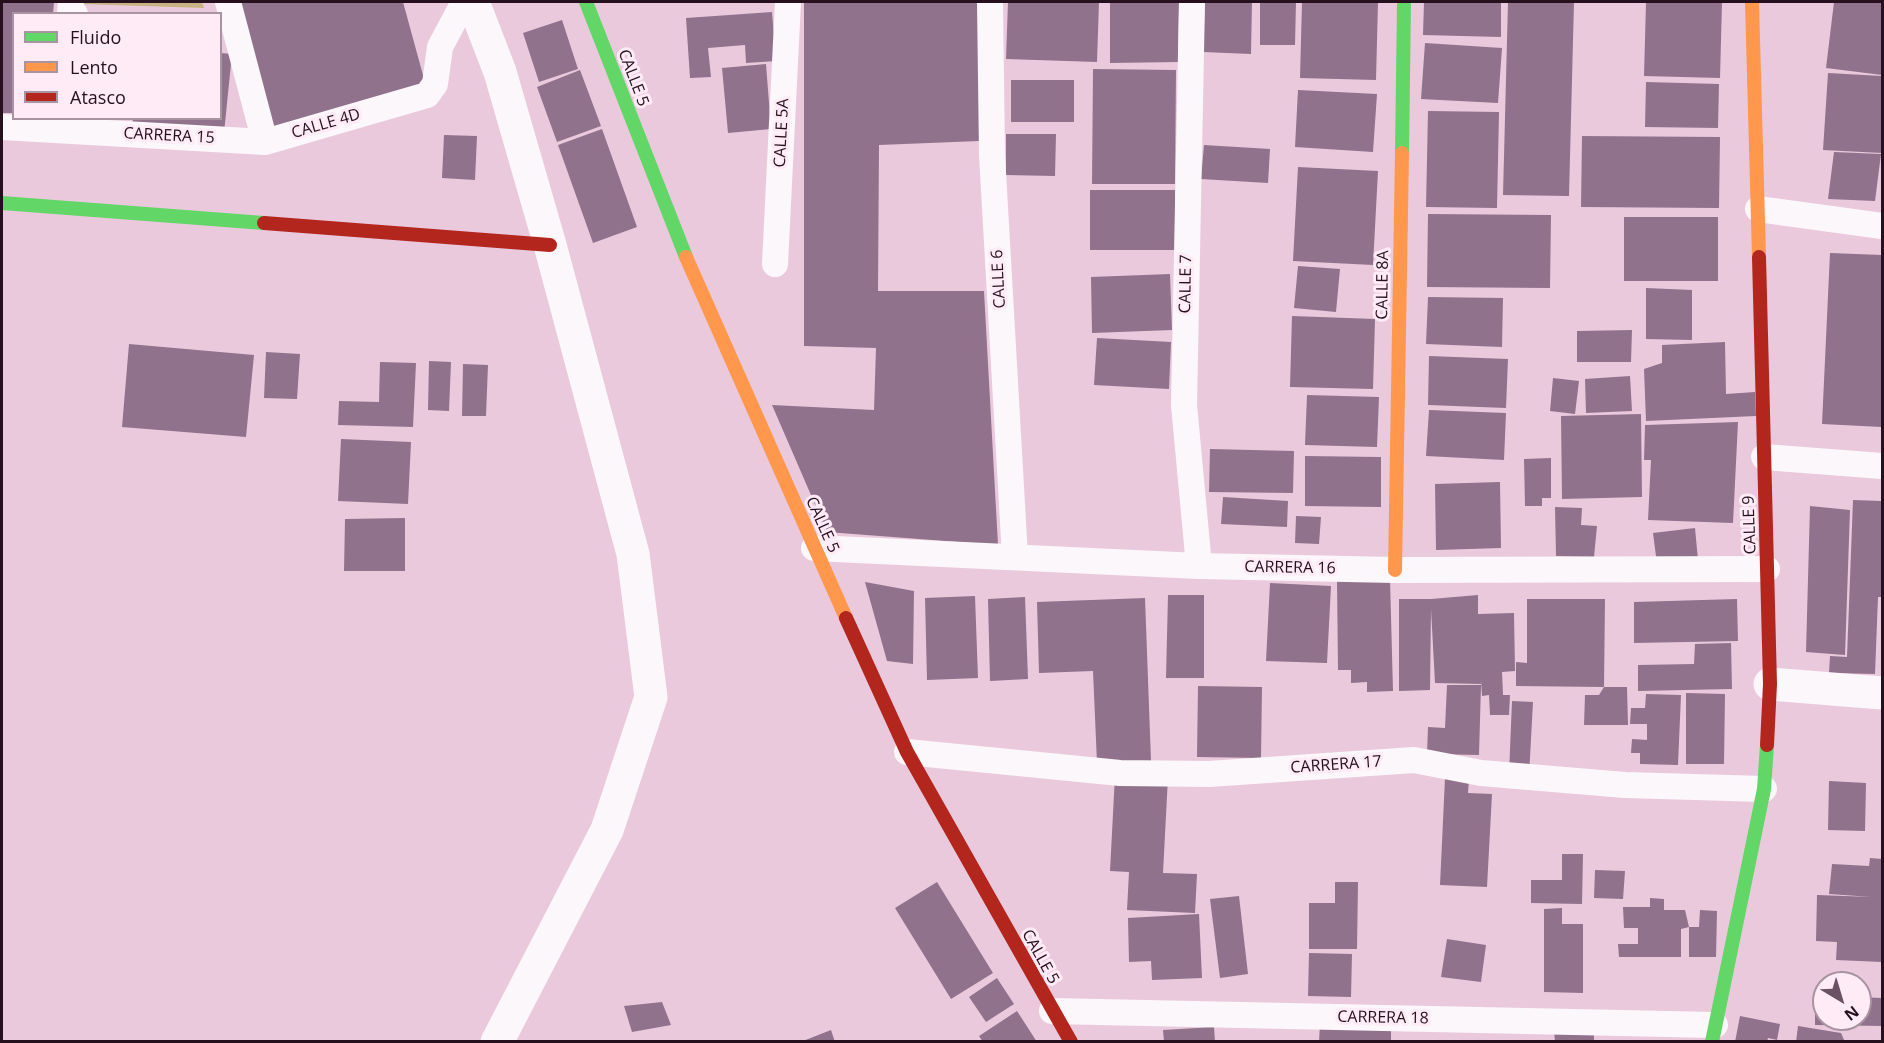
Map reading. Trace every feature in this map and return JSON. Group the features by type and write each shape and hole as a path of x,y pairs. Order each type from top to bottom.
{"street":[{"path":"473,2 500,72 550,245 633,554 651,697 606,830 499,1040"},
{"name":"CALLE 5","path":"586,2 675,233 907,752 1071,1041"},
{"name":"CALLE 8A","path":"1395,570 1404,2"},
{"name":"CALLE 9","path":"1714,1033 1764,789 1770,684 1752,2"},
{"path":"2,203 550,245"},
{"path":"1770,684 1882,693"}],"lane":[{"name":"CALLE 4D","path":"265,142 426,96 435,84 440,46 464,2"},
{"name":"CALLE 5A","path":"775,264 788,2"},
{"name":"CALLE 6","path":"990,2 992,155 1015,557"},
{"name":"CALLE 7","path":"1192,2 1184,405 1199,566"},
{"path":"228,17 265,142"},
{"name":"CARRERA 15","path":"2,127 265,142"},
{"path":"1758,209 1882,226"},
{"path":"1764,457 1882,466"},
{"name":"CARRERA 16","path":"814,548 1199,566 1395,570 1767,569"},
{"name":"CARRERA 17","path":"907,752 1120,772 1176,774 1209,774 1414,760 1492,774 1625,785 1764,789"},
{"name":"CARRERA 18","path":"1052,1011 1714,1033"}],"shaded area":[{"path":"82,2 202,2 204,8 82,4"}],"building":[{"path":"2,2 54,2 53,12 12,12 12,113 2,113"},
{"path":"239,2 403,2 426,86 274,130"},
{"path":"804,2 980,2 979,141 879,145 878,291 984,291 998,545 827,532 772,405 874,410 876,348 804,346"},
{"path":"1008,2 1099,2 1097,62 1006,59"},
{"path":"1110,2 1179,2 1178,62 1110,63"},
{"path":"1205,2 1252,2 1251,54 1203,52"},
{"path":"1260,2 1296,2 1295,45 1260,45"},
{"path":"1302,2 1378,2 1376,80 1300,78"},
{"path":"1424,2 1501,2 1501,37 1423,35"},
{"path":"1508,2 1574,2 1569,196 1503,195"},
{"path":"1646,2 1722,2 1720,78 1644,76"},
{"path":"1834,2 1882,2 1882,75 1826,68"},
{"path":"772,12 776,61 746,63 745,45 708,48 711,77 690,78 686,18"},
{"path":"562,20 578,69 539,82 523,33"},
{"path":"1425,43 1502,48 1498,103 1421,99"},
{"path":"222,53 232,54 224,133 132,127 133,120 222,120"},
{"path":"766,64 771,129 728,133 722,68"},
{"path":"1093,69 1176,70 1175,184 1092,184"},
{"path":"580,70 601,126 557,142 537,87"},
{"path":"1828,73 1882,76 1882,153 1823,150"},
{"path":"1011,80 1074,80 1074,122 1011,122"},
{"path":"1646,82 1719,84 1718,128 1645,127"},
{"path":"1298,90 1377,94 1373,152 1295,147"},
{"path":"1428,111 1499,112 1497,208 1426,207"},
{"path":"602,129 637,227 593,243 558,145"},
{"path":"1006,134 1056,134 1055,176 1006,175"},
{"path":"444,135 477,136 475,180 442,178"},
{"path":"1582,136 1720,137 1719,208 1581,207"},
{"path":"1204,145 1270,149 1268,183 1201,179"},
{"path":"1834,152 1881,154 1875,201 1828,199"},
{"path":"1298,167 1378,171 1373,265 1293,261"},
{"path":"1090,190 1175,190 1175,250 1090,250"},
{"path":"1428,214 1551,215 1550,288 1427,287"},
{"path":"1624,217 1718,217 1718,281 1624,281"},
{"path":"1830,253 1882,255 1882,427 1822,424"},
{"path":"1298,266 1340,269 1336,312 1294,308"},
{"path":"1170,274 1172,330 1092,333 1091,277"},
{"path":"1646,288 1692,290 1692,340 1646,339"},
{"path":"1428,297 1503,298 1502,347 1426,344"},
{"path":"1292,316 1375,319 1373,389 1290,387"},
{"path":"1632,330 1631,362 1577,362 1577,331"},
{"path":"1097,338 1171,342 1169,389 1094,385"},
{"path":"1725,342 1726,394 1755,392 1756,416 1646,421 1644,369 1662,363 1662,345"},
{"path":"129,344 254,355 246,437 122,427"},
{"path":"266,352 300,354 297,399 264,398"},
{"path":"1429,356 1508,359 1506,408 1428,405"},
{"path":"429,361 451,362 449,411 428,410"},
{"path":"380,362 416,363 413,427 338,425 339,401 379,402"},
{"path":"463,364 488,365 486,416 462,416"},
{"path":"1630,376 1632,411 1586,413 1585,379"},
{"path":"1553,378 1579,381 1575,414 1550,411"},
{"path":"1307,395 1379,397 1377,447 1305,445"},
{"path":"1429,410 1506,413 1504,460 1426,456"},
{"path":"1641,414 1642,497 1562,499 1561,416"},
{"path":"1738,422 1733,523 1648,520 1651,460 1644,460 1645,425"},
{"path":"341,439 411,442 408,504 338,501"},
{"path":"1210,449 1294,451 1293,493 1209,492"},
{"path":"1305,456 1381,457 1381,507 1305,506"},
{"path":"1551,458 1551,498 1542,498 1542,506 1525,506 1524,459"},
{"path":"1500,482 1501,548 1436,550 1435,484"},
{"path":"1223,497 1288,501 1287,527 1221,524"},
{"path":"1853,500 1882,501 1882,597 1878,597 1875,674 1829,673 1830,656 1847,657"},
{"path":"1810,506 1850,510 1845,655 1806,652"},
{"path":"1555,507 1582,508 1581,525 1597,526 1594,557 1556,556"},
{"path":"1296,516 1321,517 1319,544 1295,543"},
{"path":"405,518 405,571 344,571 345,519"},
{"path":"1695,528 1698,560 1657,564 1653,533"},
{"path":"1390,579 1393,691 1367,692 1367,682 1351,683 1351,670 1338,670 1337,580"},
{"path":"865,582 914,591 913,664 887,661"},
{"path":"1270,583 1331,586 1327,663 1266,661"},
{"path":"1168,595 1204,595 1204,678 1166,678"},
{"path":"1478,595 1478,614 1514,613 1515,671 1502,672 1503,695 1510,695 1509,715 1490,715 1489,695 1482,696 1481,680 1481,684 1435,683 1431,609 1430,690 1399,691 1399,599"},
{"path":"975,596 978,678 927,680 925,598"},
{"path":"1025,597 1028,679 990,681 988,599"},
{"path":"1145,598 1151,761 1097,763 1093,671 1039,673 1037,602"},
{"path":"1527,599 1605,599 1604,687 1516,686 1516,662 1527,663"},
{"path":"1737,599 1738,641 1634,643 1634,602"},
{"path":"1731,643 1732,689 1638,691 1638,665 1694,664 1695,644"},
{"path":"1447,685 1481,685 1479,755 1427,754 1428,727 1445,728"},
{"path":"1198,686 1262,687 1261,758 1197,757"},
{"path":"1604,687 1627,687 1628,725 1584,725 1585,695 1599,695"},
{"path":"1686,693 1725,694 1724,764 1686,764"},
{"path":"1646,694 1681,695 1678,765 1640,764 1640,753 1631,753 1632,739 1647,740 1647,724 1630,724 1631,708 1645,708"},
{"path":"1512,701 1533,702 1529,776 1509,774"},
{"path":"1115,775 1168,777 1163,873 1197,874 1195,913 1127,910 1129,872 1110,871"},
{"path":"1445,778 1469,779 1468,793 1492,794 1487,887 1440,885"},
{"path":"1829,781 1866,783 1865,831 1828,830"},
{"path":"1562,854 1583,854 1582,904 1531,903 1531,880 1562,880"},
{"path":"1870,858 1882,859 1882,962 1836,960 1837,942 1816,941 1817,895 1872,897 1829,894 1832,864 1869,866"},
{"path":"1595,870 1625,871 1623,899 1594,898"},
{"path":"937,882 993,973 951,999 895,908"},
{"path":"1335,882 1358,882 1357,949 1309,949 1309,903 1335,903"},
{"path":"1239,896 1248,974 1220,978 1210,899"},
{"path":"1650,898 1664,899 1664,910 1685,910 1689,927 1681,929 1681,957 1619,957 1618,944 1638,944 1638,928 1624,928 1623,907 1650,907"},
{"path":"1562,908 1562,924 1583,924 1583,993 1544,992 1544,909"},
{"path":"1700,910 1717,911 1716,957 1689,957 1689,927 1699,927"},
{"path":"1199,914 1202,978 1152,980 1151,961 1129,962 1128,918"},
{"path":"1447,939 1486,945 1481,982 1441,977"},
{"path":"1309,953 1352,954 1351,997 1308,996"},
{"path":"997,978 1014,1004 986,1022 969,997"},
{"path":"1872,998 1882,998 1882,1026 1872,1026"},
{"path":"662,1002 671,1025 632,1032 624,1006"},
{"path":"1017,1011 1037,1042 983,1042 979,1036"},
{"path":"1740,1016 1780,1024 1777,1040 1768,1038 1767,1042 1735,1042"},
{"path":"1320,1024 1391,1024 1391,1042 1319,1042"},
{"path":"1798,1026 1812,1028 1812,1031 1841,1033 1845,1042 1796,1042"},
{"path":"1214,1027 1215,1042 1164,1042 1163,1030"},
{"path":"1594,1028 1594,1042 1555,1042 1554,1030"},
{"path":"831,1030 835,1042 803,1042 803,1041"}],"traffic: fast":[{"path":"586,2 686,257"},
{"path":"1402,153 1404,2"},
{"path":"2,203 264,223"},
{"path":"1712,1042 1764,789 1767,745"}],"traffic: slow":[{"path":"1752,2 1759,257"},
{"path":"1395,570 1402,153"},
{"path":"686,257 846,618"}],"traffic: jam":[{"path":"264,223 550,245"},
{"path":"1759,257 1770,684 1767,745"},
{"path":"846,618 907,752 1071,1042"}]}
